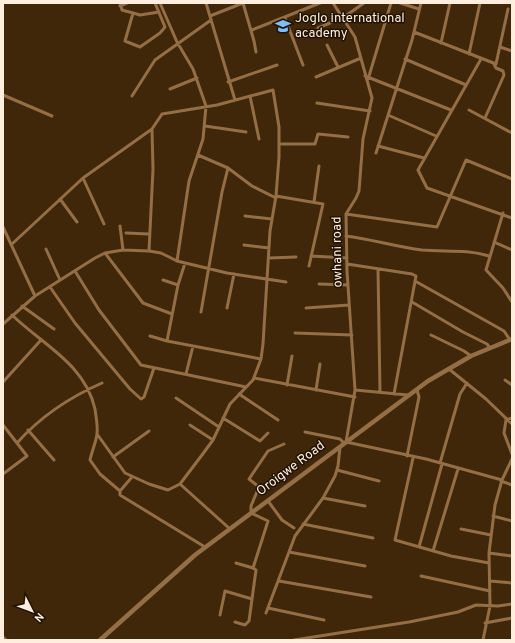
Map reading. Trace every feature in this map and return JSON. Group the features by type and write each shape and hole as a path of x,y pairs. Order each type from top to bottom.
{"street":[{"path":"127,3 120,4 122,10 140,15 158,12"},
{"path":"133,13 125,41 140,47 165,28 155,3"},
{"path":"160,3 177,42 197,78 206,106 205,126 198,155 189,181 177,261"},
{"path":"206,3 228,82 235,100"},
{"path":"132,96 155,60 210,18 238,4 243,3 252,30 256,52"},
{"path":"252,30 320,3"},
{"name":"owhani road","path":"333,3 344,17 355,37 372,98 361,150 358,191 356,198 346,214 348,285 355,390 345,443"},
{"path":"318,28 344,17 364,3"},
{"path":"369,76 390,3"},
{"path":"400,3 419,9"},
{"path":"376,153 414,32 421,3"},
{"path":"441,43 450,3"},
{"path":"469,54 480,3"},
{"path":"494,64 496,64 508,9"},
{"path":"285,18 303,65"},
{"path":"414,32 494,64 496,68 503,71 504,75 485,118"},
{"path":"327,46 338,67"},
{"path":"500,46 512,51"},
{"path":"316,77 361,58"},
{"path":"405,59 466,85"},
{"path":"481,59 418,170 426,187 503,213 512,218"},
{"path":"228,82 277,66"},
{"path":"365,76 369,76 451,110"},
{"path":"170,89 197,78"},
{"path":"12,244 83,178 152,129 162,114 235,100 273,90 277,111 280,144 276,197 269,248 261,358 254,378 230,404 213,440 180,484 167,491 132,477 122,470 97,434"},
{"path":"3,95 52,116"},
{"path":"250,96 259,139"},
{"path":"317,103 370,111"},
{"path":"469,110 512,133"},
{"path":"388,115 436,136"},
{"path":"205,126 246,132"},
{"path":"149,251 153,169 152,129"},
{"path":"280,144 315,144 318,134 348,137"},
{"path":"378,146 424,158"},
{"path":"198,155 228,168 252,186 276,197 314,202 323,205 309,266"},
{"path":"346,214 437,227 452,196 466,160 511,178 512,174"},
{"path":"314,202 319,166"},
{"path":"201,312 222,192 228,168"},
{"path":"83,178 104,224"},
{"path":"60,199 78,222"},
{"path":"503,213 489,256 486,272 500,284 512,302"},
{"path":"245,216 272,219"},
{"path":"120,226 123,250"},
{"path":"3,227 35,296"},
{"path":"126,233 149,234"},
{"path":"346,236 402,247 428,250 467,251 489,256"},
{"path":"494,242 512,250"},
{"path":"244,245 269,248"},
{"path":"46,249 60,280"},
{"path":"3,324 22,306 60,280 105,253 123,250 162,253 177,261 185,263 234,274 286,282"},
{"path":"105,253 143,303 172,314"},
{"path":"311,256 347,258"},
{"path":"269,258 296,257"},
{"path":"168,341 178,285 185,263"},
{"path":"347,264 412,274 416,276 394,394"},
{"path":"378,269 380,392"},
{"path":"75,271 99,310 141,365 246,387"},
{"path":"227,308 234,274"},
{"path":"163,280 178,285"},
{"path":"415,281 504,331 511,340"},
{"path":"319,284 348,285"},
{"path":"50,287 75,323 141,399 147,390 154,368"},
{"path":"509,296 512,293"},
{"path":"412,302 463,332 487,344 490,348"},
{"path":"306,308 350,305"},
{"path":"22,306 54,329"},
{"path":"12,315 68,361 88,389 96,416 97,434 90,463 120,491 122,497 206,547"},
{"path":"295,333 352,335"},
{"path":"150,336 193,346 261,358"},
{"path":"431,336 464,350 471,356"},
{"path":"3,382 41,340"},
{"name":"Oroigwe Road","path":"100,640 160,584 206,547 417,390 448,369 471,356 511,340"},
{"path":"186,374 193,346"},
{"path":"287,385 292,356"},
{"path":"316,390 320,364"},
{"path":"448,369 512,424"},
{"path":"3,375 7,379"},
{"path":"254,378 354,397"},
{"path":"505,380 512,385"},
{"path":"18,443 28,430 55,410 88,389 102,383"},
{"path":"419,547 460,394 466,383"},
{"path":"355,390 410,396"},
{"path":"407,456 419,397 417,390"},
{"path":"239,394 278,420"},
{"path":"176,398 220,427"},
{"path":"223,418 260,441 268,434"},
{"path":"506,420 512,418"},
{"path":"506,420 504,433 512,454"},
{"path":"3,425 27,457 3,474"},
{"path":"190,425 213,440"},
{"path":"28,430 54,460"},
{"path":"113,457 149,431"},
{"path":"305,432 340,439 345,443 440,464 502,480 512,485"},
{"path":"253,568 268,521 251,513 251,506 259,487 250,480 250,477 268,451 284,444"},
{"path":"266,613 295,536 323,498 337,470 340,447"},
{"path":"413,458 394,539 433,551 489,563"},
{"path":"483,640 485,623 490,606 489,553 493,516 502,480 512,459"},
{"path":"433,551 458,469"},
{"path":"337,470 379,481"},
{"path":"120,491 132,477"},
{"path":"180,484 230,529"},
{"path":"323,498 365,506"},
{"path":"268,501 282,520 294,528"},
{"path":"493,516 512,521"},
{"path":"303,524 373,538"},
{"path":"461,529 491,535"},
{"path":"289,552 365,566"},
{"path":"489,553 512,556"},
{"path":"235,622 244,625 247,624 256,570 236,563"},
{"path":"421,576 490,591"},
{"path":"278,580 371,597"},
{"path":"490,581 512,583"},
{"path":"220,615 225,591 252,599"},
{"path":"294,640 409,622 458,612 476,605 490,606 512,604"},
{"path":"268,608 324,620"},
{"path":"485,623 512,618"},
{"path":"3,637 6,640"}],"place":[{"name":"Joglo international academy","path":"283,26"}]}
